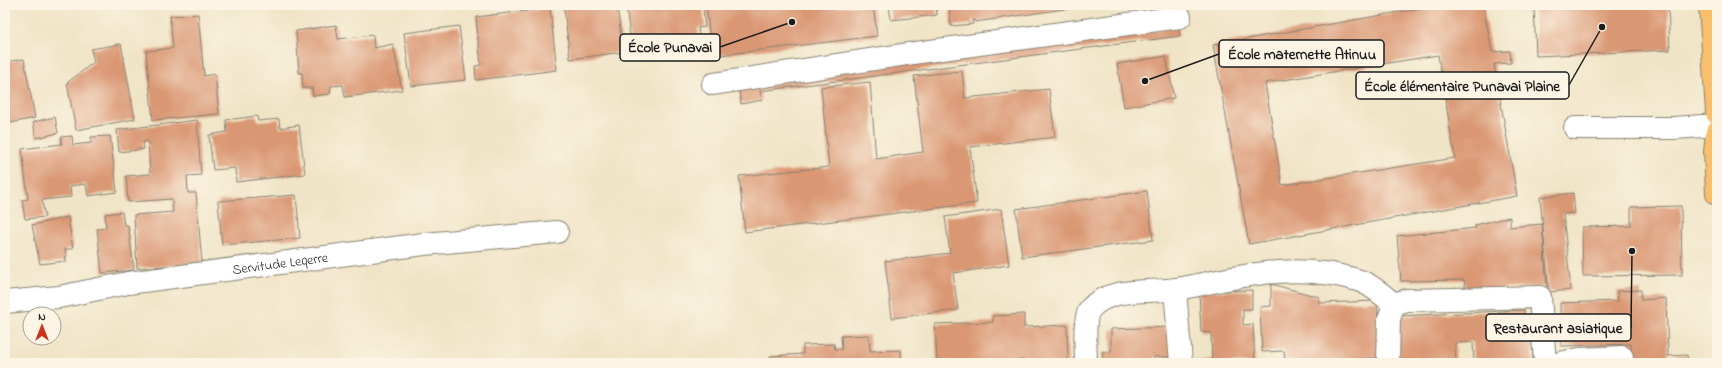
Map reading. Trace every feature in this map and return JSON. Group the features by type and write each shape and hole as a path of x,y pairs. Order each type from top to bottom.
{"main road":[{"path":"1710,5 1717,113"},
{"path":"1717,132 1715,152 1717,194"}],"street":[{"path":"713,84 907,54 1180,17"},
{"path":"1575,128 1674,128 1717,125"},
{"name":"Servitude Leqerre","path":"5,302 59,297 128,283 424,244 557,232"},
{"path":"1086,363 1085,332 1089,310 1102,299 1121,294 1175,289 1227,278 1278,272 1324,272 1365,283 1394,304"},
{"path":"1175,289 1181,363"},
{"path":"1394,304 1407,300 1540,297 1545,363"},
{"path":"1388,363 1389,319 1394,304"},
{"path":"1560,363 1579,359 1622,357"}],"building":[{"path":"588,5 617,5 623,52 570,59 564,8"},
{"path":"626,5 694,5 695,9 703,8 705,27 698,28 700,44 632,52"},
{"path":"706,5 832,5 833,7 873,5 877,36 712,56"},
{"path":"889,5 936,5 937,15 891,20"},
{"path":"949,5 1085,6 975,22 975,20 972,20 973,24 951,26"},
{"path":"1439,5 1483,5 1492,52 1510,51 1511,63 1494,64 1517,196 1249,244 1213,45","holes":["1438,55 1455,158 1282,185 1265,83"]},
{"path":"1534,5 1668,5 1670,50 1536,56"},
{"path":"550,8 557,70 476,80 475,66 481,65 476,17"},
{"path":"198,14 204,76 215,74 219,114 153,120 146,51 173,48 170,16"},
{"path":"336,25 338,39 373,35 374,48 393,44 402,90 345,97 343,85 331,86 330,94 313,96 312,88 303,88 302,73 299,73 296,31"},
{"path":"459,26 466,80 411,86 404,33"},
{"path":"1178,27 1180,36 760,91 762,100 741,104 738,84"},
{"path":"121,44 135,119 76,130 67,83 94,62 91,49"},
{"path":"1166,56 1174,98 1124,107 1117,64"},
{"path":"24,59 35,118 5,124 5,62"},
{"path":"962,71 965,98 1049,89 1055,137 970,147 977,203 745,232 739,176 829,167 821,87 870,82 876,159 923,152 914,76"},
{"path":"257,116 258,121 279,119 280,128 299,125 305,174 236,182 235,168 213,170 209,135 227,132 226,120"},
{"path":"55,117 58,133 36,138 33,122"},
{"path":"197,120 201,175 187,176 188,193 196,193 202,263 137,268 134,215 173,212 172,199 128,202 126,176 150,174 148,141 143,142 144,149 119,152 117,130"},
{"path":"72,136 73,145 91,143 91,137 110,136 117,192 88,196 86,184 70,186 71,197 42,200 45,217 25,219 22,200 28,199 22,149 62,144 61,137"},
{"path":"1147,191 1153,240 1022,257 1016,209"},
{"path":"1573,193 1575,213 1563,214 1571,290 1549,292 1540,197"},
{"path":"296,195 300,238 222,245 218,201"},
{"path":"1681,206 1682,275 1583,276 1582,227 1631,226 1631,207"},
{"path":"1001,209 1009,265 953,273 958,310 892,318 885,261 950,253 945,217"},
{"path":"122,212 124,225 128,225 134,270 102,273 97,229 106,228 105,214"},
{"path":"68,217 73,249 65,249 66,261 40,264 32,225"},
{"path":"1510,217 1510,227 1542,224 1547,287 1466,290 1464,280 1401,281 1397,236 1476,228 1475,225"},
{"path":"1271,284 1319,297 1319,303 1377,301 1379,358 1322,361 1322,363 1295,363 1285,362 1284,351 1262,352 1260,307 1271,306"},
{"path":"1252,290 1252,309 1243,309 1243,325 1253,324 1255,363 1189,363 1212,360 1211,333 1201,332 1199,292"},
{"path":"1641,290 1641,300 1666,298 1668,356 1687,355 1688,363 1631,363 1631,344 1561,346 1560,303 1618,301 1617,291"},
{"path":"1524,310 1525,336 1532,335 1533,363 1474,363 1473,342 1455,343 1456,363 1397,363 1398,316"},
{"path":"1024,314 1024,327 1067,325 1068,363 1025,363 1024,360 1007,361 1007,363 937,363 935,324 993,322 993,316"},
{"path":"1172,327 1173,357 1154,357 1155,363 1103,363 1102,352 1111,352 1111,329"},
{"path":"869,335 870,351 901,350 901,363 770,363 770,356 803,354 803,345 834,344 835,349 842,349 841,336"},
{"path":"642,360 642,363 628,362"},
{"path":"1357,361 1357,363 1346,362"}],"place":[{"name":"École Punavai","path":"792,22"},
{"name":"École élémentaire Punavai Plaine","path":"1602,27"},
{"name":"École maternette Atinuu","path":"1145,81"},
{"name":"Restaurant asiatique","path":"1632,251"}]}
